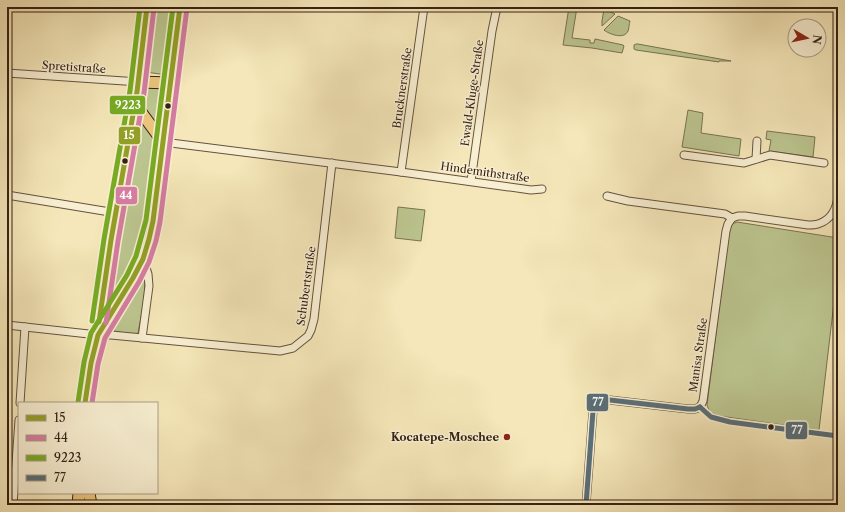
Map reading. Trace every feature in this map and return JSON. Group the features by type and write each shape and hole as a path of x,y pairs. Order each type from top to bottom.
{"main road":[{"path":"85,402 91,363 98,335 116,213 139,82 148,7"},
{"path":"98,335 133,278 143,259 149,239 153,221 180,7"},
{"path":"139,82 170,84"},
{"path":"135,104 163,142"},
{"path":"78,494 78,505"},
{"path":"89,494 91,505"}],"street":[{"name":"Brucknerstraße","path":"401,172 424,7"},
{"name":"Ewald-Kluge-Straße","path":"471,181 496,7"},
{"name":"Spretistraße","path":"7,73 139,82"},
{"path":"756,141 756,159"},
{"name":"Hindemithstraße","path":"163,142 531,190 542,189"},
{"path":"684,154 744,163 770,155 824,163"},
{"name":"Schubertstraße","path":"7,325 98,335 280,351 293,348 308,336 314,319 332,163"},
{"path":"7,195 116,213"},
{"path":"607,196 628,202 725,214 732,218 745,216 808,225 818,224 828,219 833,212 838,195"},
{"name":"Manisa Straße","path":"586,505 593,411 597,402 601,399 688,409 700,407 703,401 726,231 732,218"},
{"path":"142,338 149,286 148,274 143,259"},
{"path":"20,402 25,327"},
{"path":"14,505 11,496 18,430"}],"green space":[{"path":"154,7 175,7 167,75 145,72"},
{"path":"569,7 577,7 572,38 590,40 590,43 594,43 595,39 623,45 622,53 563,45"},
{"path":"604,9 615,14 602,26 602,21"},
{"path":"618,16 630,21 626,34 620,36 604,30"},
{"path":"636,44 731,61 719,62 636,50 634,49 634,45"},
{"path":"144,87 156,87 163,94 164,99 162,118 159,122 155,123 141,105 141,96"},
{"path":"688,110 703,113 701,133 741,139 739,156 682,147"},
{"path":"139,117 159,143 145,238 134,268 107,311 106,309 137,121"},
{"path":"767,131 815,137 813,157 769,151 771,140 766,139"},
{"path":"398,207 425,210 421,241 395,238"},
{"path":"737,222 838,238 838,268 819,430 719,416 710,413 707,405 729,229 732,224"},
{"path":"142,276 144,277 145,290 138,333 135,335 114,331 112,329 113,327"}],"transit line":[{"name":"9223","path":"92,321 104,239 130,91 140,7"},
{"name":"15","path":"99,322 111,240 137,92 147,7"},
{"name":"9223","path":"78,402 84,362 91,333 127,275 136,256 146,220 173,7"},
{"name":"15","path":"85,402 91,363 98,335 133,278 143,259 149,239 153,221 180,7"},
{"name":"44","path":"106,323 118,241 144,93 154,8"},
{"name":"44","path":"92,402 98,364 105,338 139,282 149,262 156,241 160,222 187,8"},
{"name":"77","path":"586,505 593,411 601,399 688,409 700,407"},
{"name":"77","path":"700,407 711,417 730,422 838,436"}],"place":[{"name":"Kocatepe-Moschee","path":"507,437"}]}
